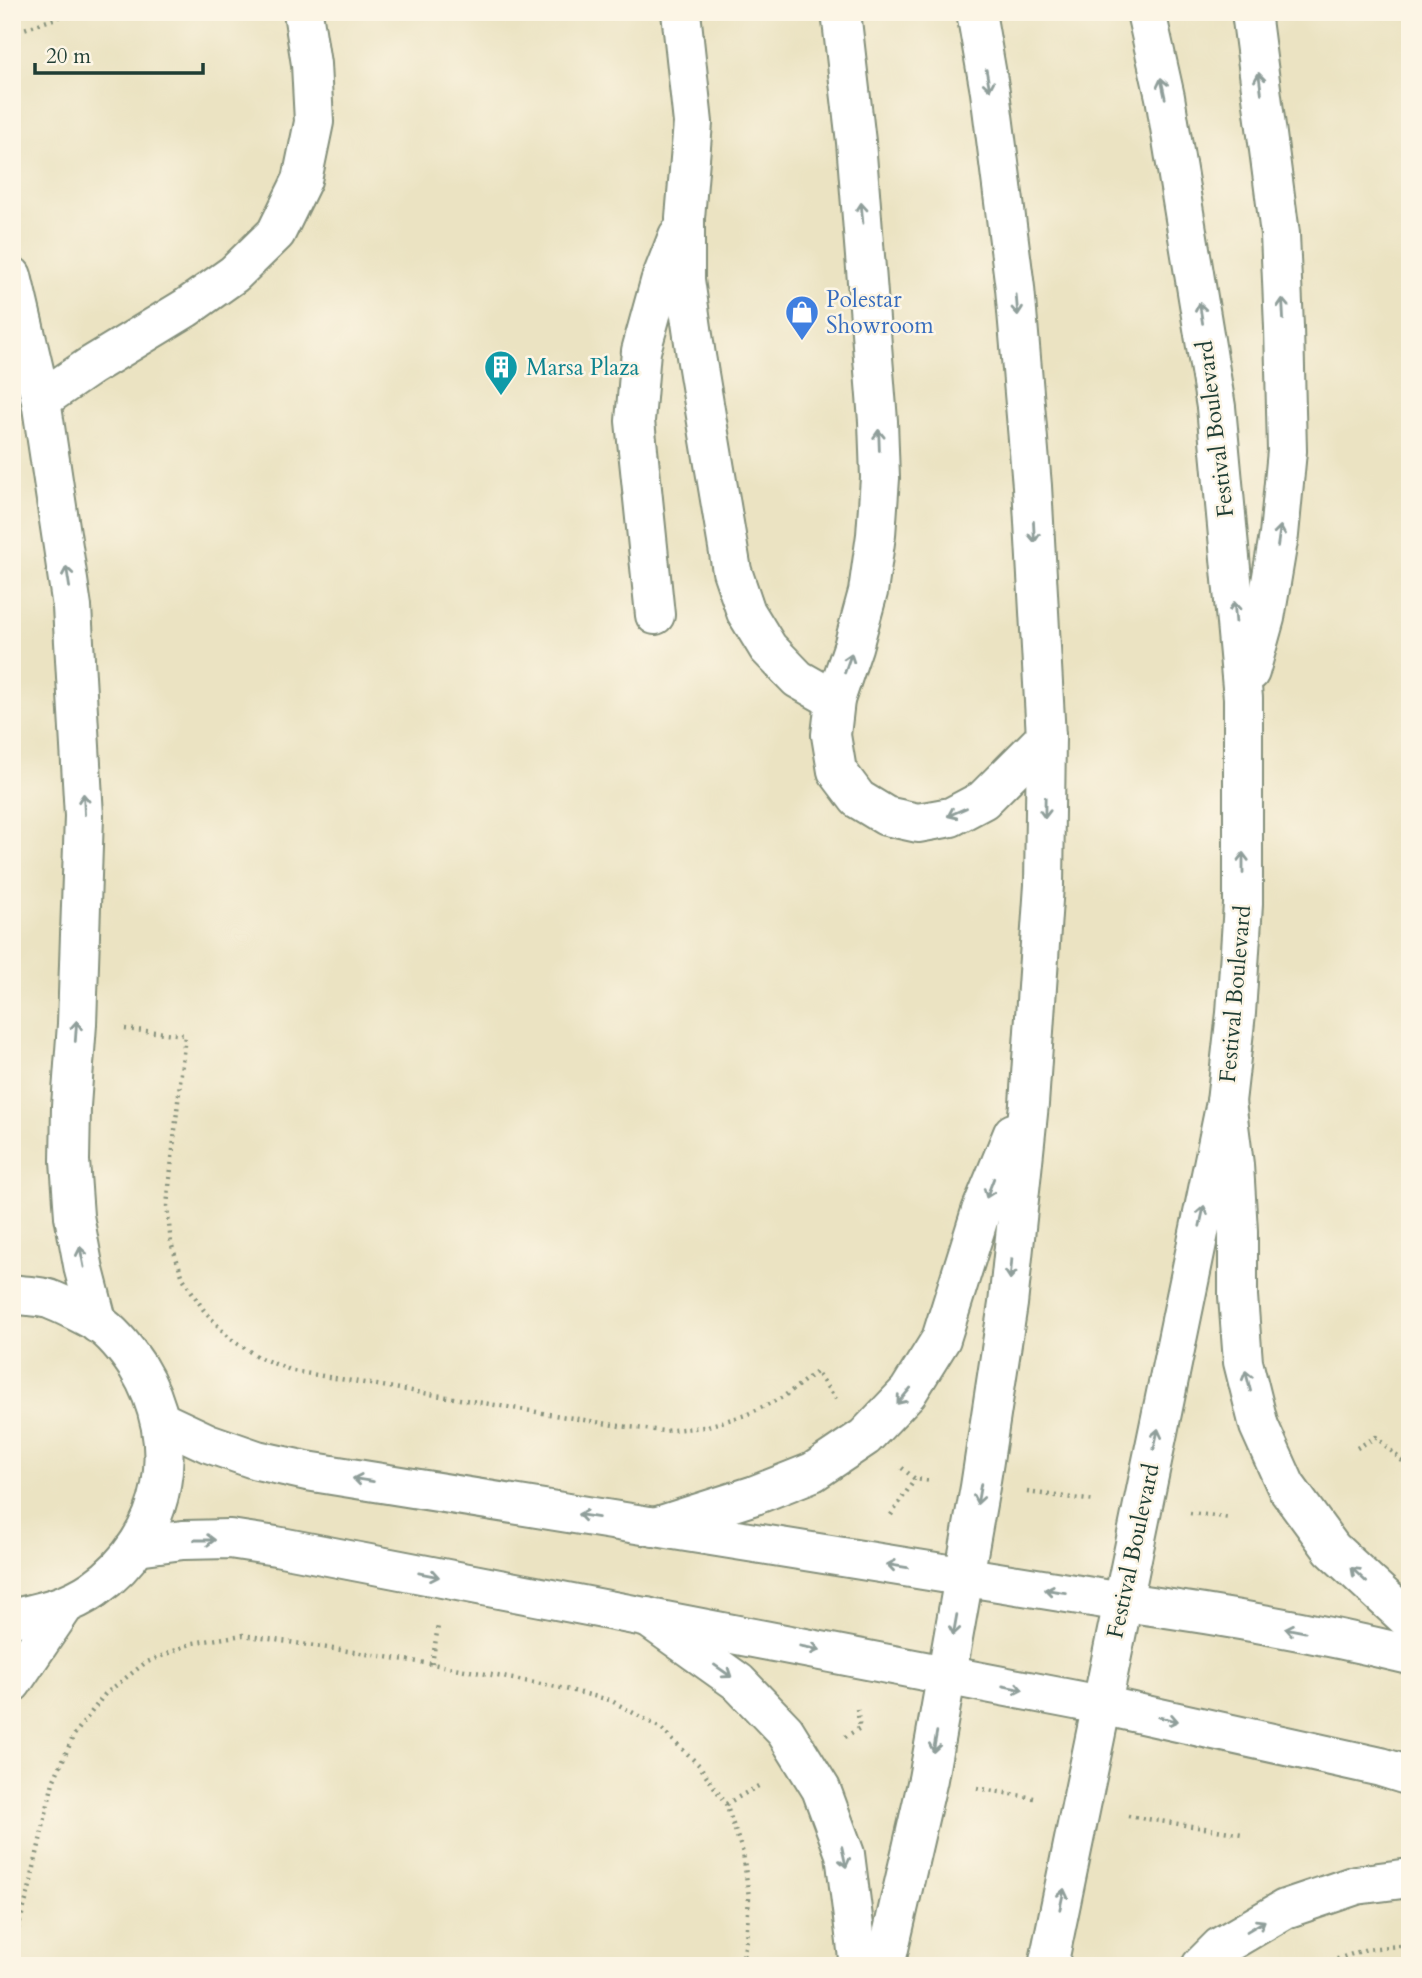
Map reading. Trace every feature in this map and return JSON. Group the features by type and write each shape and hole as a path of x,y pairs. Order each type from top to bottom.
{"main road":[{"path":"41,400 234,274 276,233 302,180 314,122 311,64 303,12"},
{"path":"681,12 693,123 685,218 685,280 732,571 746,612 768,648 798,678 835,700"},
{"path":"841,12 857,155 880,478 876,535 867,592 853,647 835,700 831,735 837,771 858,799 867,805 886,816 918,823 951,817 983,800 1046,737"},
{"path":"885,1966 928,1779 980,1486 1008,1304 1029,1104 1044,885 1046,737 1032,486 1015,288 990,92 976,12"},
{"name":"Festival Boulevard","path":"1048,1966 1226,1102 1236,1013 1243,904 1243,698 1216,407 1165,97 1146,12"},
{"path":"1243,698 1265,618 1279,535 1287,451 1280,234 1251,12"},
{"path":"655,614 635,421 641,351 660,282 685,218"},
{"path":"12,276 41,400 72,607 84,816 70,1161 74,1216 84,1270 99,1324"},
{"path":"1226,1102 1234,1165 1243,1362 1259,1426 1286,1486 1332,1549 1410,1620"},
{"path":"655,1527 755,1495 813,1472 865,1437 908,1392 941,1339 981,1211 1007,1146 1029,1104"},
{"path":"12,1294 48,1299 99,1324 127,1351 148,1384 161,1421 165,1453 162,1486 153,1517 137,1546 117,1571 93,1590 65,1605 12,1617"},
{"path":"161,1421 208,1443 257,1460 307,1471 1123,1602 1213,1614 1349,1640 1410,1656"},
{"path":"137,1546 218,1539 276,1546 1101,1705 1381,1767 1410,1776"},
{"path":"12,1683 65,1605"},
{"path":"647,1617 738,1682 785,1731 821,1789 845,1854 859,1966"},
{"path":"1201,1966 1220,1947 1285,1909 1356,1885 1410,1878"}],"path":[{"path":"12,33 71,13"},
{"path":"77,1024 186,1035 166,1206 171,1243 183,1278 202,1309 228,1337 258,1357 293,1371 663,1431 704,1427 746,1415 783,1397 816,1373 865,1437 915,1479 1231,1518"},
{"path":"1357,1448 1376,1437 1410,1468"},
{"path":"12,1949 29,1890 53,1782 74,1735 105,1694 145,1663 193,1643 243,1635 432,1664 558,1687 610,1700 659,1727 699,1765 726,1804 743,1853 749,1897 746,1942 741,1966"},
{"path":"928,1779 1080,1808 1242,1834"},
{"path":"1317,1966 1367,1949 1410,1945"}],"place":[{"name":"Polestar Showroom","path":"802,342"},
{"name":"Marsa Plaza","path":"501,397"}]}
